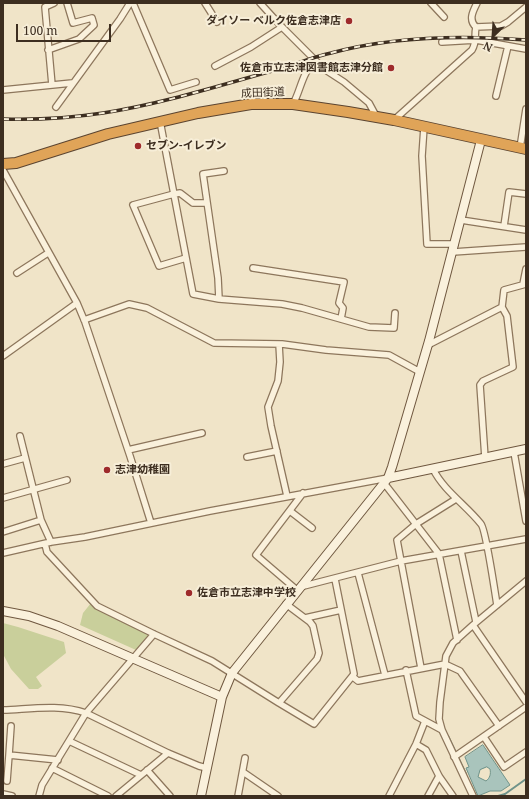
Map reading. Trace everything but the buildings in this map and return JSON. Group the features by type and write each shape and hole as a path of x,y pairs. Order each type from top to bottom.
{"highway":[{"name":"成田街道","path":"3,164 16,163 108,134 160,121 251,104 293,104 376,117 523,149"}],"street":[{"path":"52,85 45,7 54,3"},
{"path":"48,50 79,39 94,25 92,18 74,23 67,3"},
{"path":"131,3 170,90 196,82"},
{"path":"56,107 131,3"},
{"path":"206,3 217,22"},
{"path":"260,3 324,69 344,82 369,103 376,117"},
{"path":"431,3 444,17"},
{"path":"394,120 472,50 476,44 476,27 471,18 476,3"},
{"path":"476,27 501,26 526,7"},
{"path":"215,66 251,47 282,27"},
{"path":"442,42 476,40 526,49"},
{"path":"496,96 508,46"},
{"path":"293,104 306,72 316,61"},
{"path":"3,90 72,83"},
{"path":"523,149 526,109"},
{"path":"160,121 193,294 219,299 282,304 302,308 369,327 394,328 394,313"},
{"path":"424,127 422,156 427,244 454,248 526,247"},
{"path":"201,796 222,697 232,673 386,480 398,450 428,346 481,140"},
{"path":"3,170 77,304 84,320 151,523"},
{"path":"219,299 218,278 203,174 224,171"},
{"path":"504,226 509,192 526,194"},
{"path":"186,258 160,266 133,205 174,194 180,194 193,203 206,202"},
{"path":"461,220 526,230"},
{"path":"17,273 48,253"},
{"path":"253,268 344,282 339,303 343,308 341,319"},
{"path":"485,458 480,385 513,367 507,316 502,307 504,290 524,284 526,269"},
{"path":"3,356 77,304"},
{"path":"84,320 129,304 147,308 214,343 279,344 326,350 389,355 420,372"},
{"path":"428,346 502,307"},
{"path":"279,344 280,362 278,381 268,407 271,426 288,496"},
{"path":"128,450 202,432"},
{"path":"20,436 48,543 47,552 97,606 212,660 278,703 314,724 353,678 354,674 335,579"},
{"path":"3,553 303,493 386,480 526,449"},
{"path":"247,457 277,451"},
{"path":"514,452 526,521"},
{"path":"3,464 25,458"},
{"path":"433,469 456,499 483,525 497,605"},
{"path":"3,498 66,480"},
{"path":"386,480 416,524 439,554 457,640"},
{"path":"299,589 256,555 303,493"},
{"path":"421,668 397,540 416,524 456,499"},
{"path":"290,511 312,528"},
{"path":"3,532 41,520"},
{"path":"299,589 401,561 526,539"},
{"path":"461,551 474,624 526,702"},
{"path":"358,573 385,675"},
{"path":"473,796 442,730 439,719 446,656 453,643 526,581"},
{"path":"278,703 317,659 319,653 313,626 286,604"},
{"path":"305,618 341,610"},
{"path":"3,611 29,616 58,626 222,697"},
{"path":"39,796 42,785 86,713 154,634"},
{"path":"353,678 358,681 406,670 445,664 460,671 499,726"},
{"path":"406,670 416,716 442,730"},
{"path":"3,710 59,707 86,713 168,753 207,768"},
{"path":"454,757 526,707"},
{"path":"389,796 416,744 425,721"},
{"path":"7,781 11,726"},
{"path":"484,737 504,767 526,752"},
{"path":"69,741 141,775"},
{"path":"416,744 426,750 439,776 453,796"},
{"path":"116,796 168,753"},
{"path":"9,755 58,760"},
{"path":"238,796 245,758"},
{"path":"52,768 108,796"},
{"path":"147,770 170,796"},
{"path":"243,772 276,795"},
{"path":"428,796 439,776"},
{"path":"466,796 470,790"},
{"path":"3,794 12,796"}],"green space":[{"path":"91,603 150,635 139,649 136,650 80,625 83,613"},
{"path":"3,623 64,642 66,653 36,677 42,686 38,689 29,689 11,669 3,654"}],"water":[{"path":"483,745 510,785 501,791 490,791 478,796 466,768 469,767 465,757","holes":["487,767 490,769 490,776 486,781 478,777 480,770"]}],"waterway":[{"path":"448,736 466,774"},
{"path":"498,796 505,794 526,779"}],"railway":[{"path":"3,119 40,119 91,115 147,105 191,94 324,55 355,47 379,43 452,37 526,40"}],"place":[{"name":"ダイソー ベルク佐倉志津店","path":"349,21"},
{"name":"佐倉市立志津図書館志津分館","path":"391,68"},
{"name":"セブン-イレブン","path":"138,146"},
{"name":"志津幼稚園","path":"107,470"},
{"name":"佐倉市立志津中学校","path":"189,593"}]}
